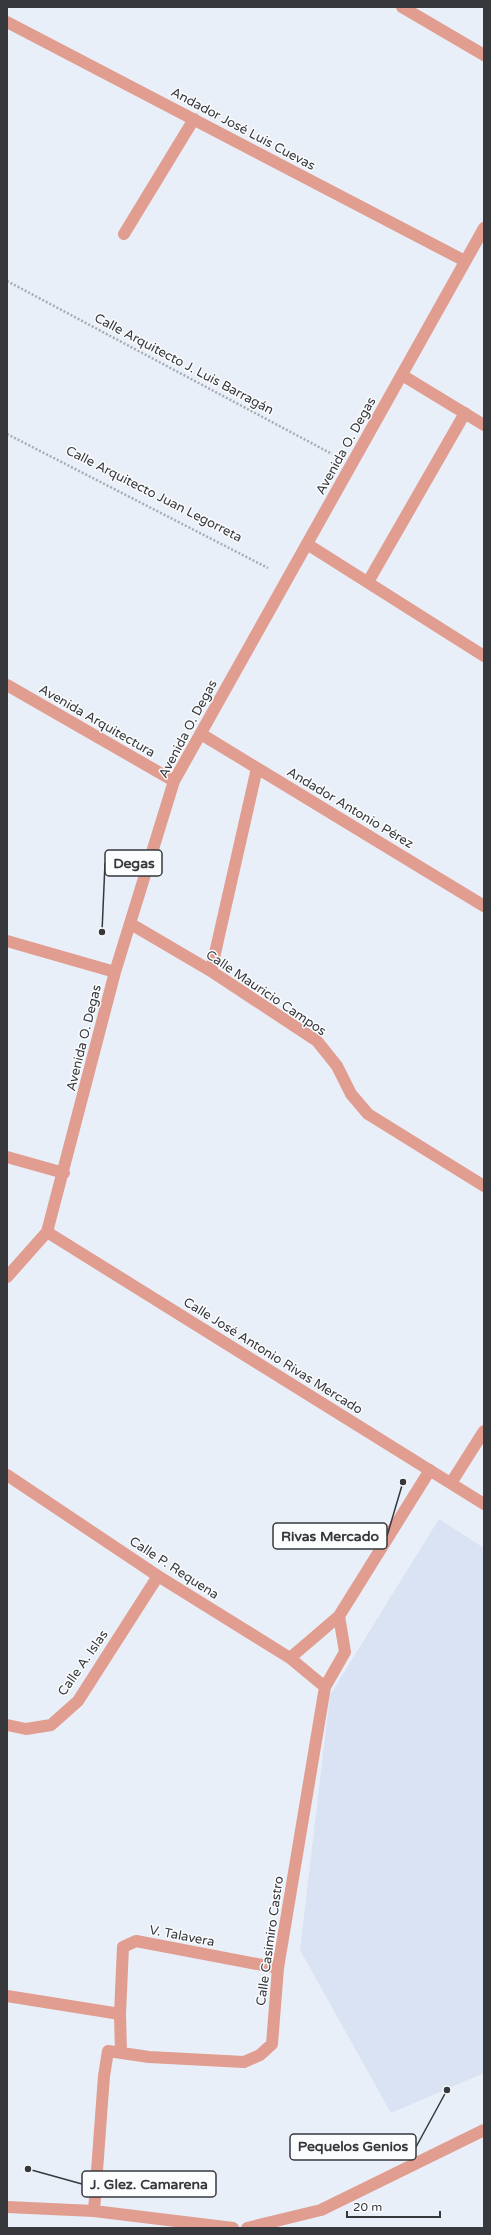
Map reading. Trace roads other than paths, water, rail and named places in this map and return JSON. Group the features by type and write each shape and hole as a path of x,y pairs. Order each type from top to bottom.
{"street":[{"path":"402,7 484,55"},
{"name":"Andador José Luis Cuevas","path":"7,22 465,262"},
{"path":"124,234 194,120"},
{"name":"Avenida O. Degas","path":"7,1278 47,1232 64,1172 115,972 174,781 484,228"},
{"path":"402,375 482,424"},
{"path":"368,582 465,413"},
{"path":"307,544 484,656"},
{"name":"Avenida Arquitectura","path":"7,685 174,781"},
{"name":"Andador Antonio Pérez","path":"201,734 484,906"},
{"path":"211,971 257,768"},
{"name":"Calle Mauricio Campos","path":"131,924 211,971 317,1041 337,1066 351,1094 368,1114 484,1186"},
{"path":"7,941 115,972"},
{"path":"7,1157 64,1172"},
{"name":"Calle José Antonio Rivas Mercado","path":"47,1232 484,1504"},
{"path":"451,1483 484,1431"},
{"path":"290,1658 339,1616 430,1470"},
{"name":"Calle P. Requena","path":"7,1475 158,1576 290,1658 325,1686"},
{"name":"Calle A. Islas","path":"7,1725 26,1729 51,1725 78,1701 158,1576"},
{"name":"Calle Casimiro Castro","path":"94,2211 104,2076 108,2051 149,2057 244,2062 260,2055 272,2044 278,1968 325,1686 345,1652 339,1616"},
{"name":"V. Talavera","path":"121,2053 120,2014 123,1947 136,1941 278,1968"},
{"path":"7,1996 120,2014"},
{"path":"247,2228 321,2210 484,2130"},
{"path":"7,2207 94,2211 232,2228"}],"place":[{"name":"Degas","path":"102,932"},
{"name":"Rivas Mercado","path":"403,1482"},
{"name":"Pequelos Genios","path":"447,2090"},
{"name":"J. Glez. Camarena","path":"28,2169"}]}
